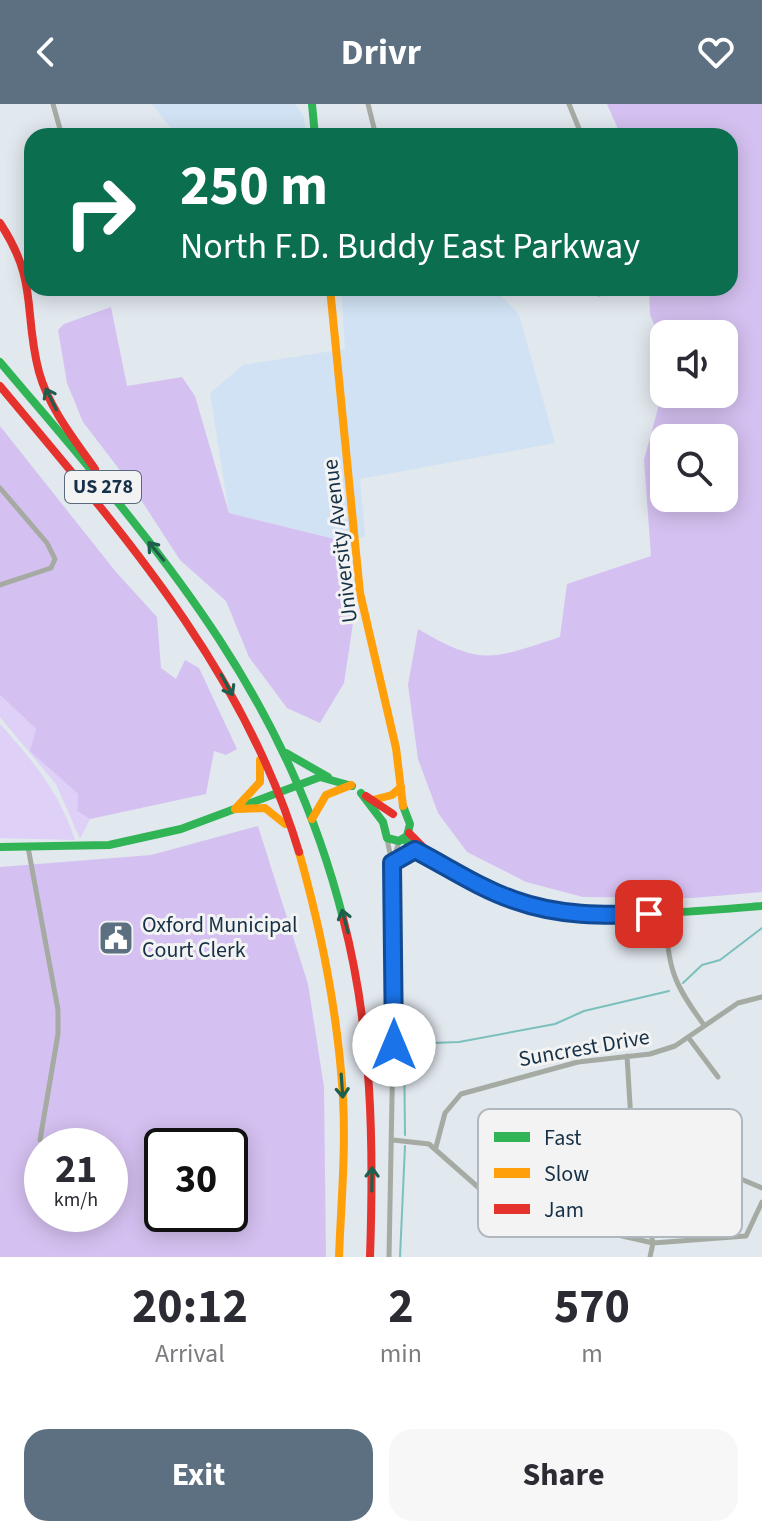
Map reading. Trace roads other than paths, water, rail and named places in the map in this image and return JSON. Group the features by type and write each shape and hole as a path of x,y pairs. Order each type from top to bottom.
{"main road":[{"path":"312,104 314,128"},
{"path":"0,223 24,260"},
{"path":"32,296 35,349 50,400 124,512"},
{"name":"University Avenue","path":"331,296 360,593 394,735 401,787 398,814"},
{"name":"US 278","path":"0,362 204,612 243,672 299,783"},
{"name":"US 278","path":"0,386 171,596 213,661 251,732 278,792"},
{"path":"235,809 254,794 262,775 251,732"},
{"path":"286,753 328,777 351,785 398,814 410,824 404,838"},
{"path":"0,847 109,845 181,829 299,783 328,777"},
{"path":"299,783 347,923 363,1008 373,1125 370,1257"},
{"path":"312,819 323,795 337,787 351,785"},
{"path":"373,800 392,795 401,787"},
{"path":"278,792 314,903 337,1027 343,1101 339,1257"},
{"path":"361,793 383,822 387,838 404,838 437,861"},
{"path":"235,809 259,806 271,809 296,841"},
{"path":"383,822 398,814"},
{"path":"404,838 415,850 491,891 542,908 606,916 762,906"}],"street":[{"path":"53,104 60,128"},
{"path":"368,104 374,128"},
{"path":"569,104 579,128"},
{"path":"0,488 47,543 55,559 51,568 0,585"},
{"path":"387,838 392,863 393,1140 389,1257"},
{"path":"392,863 404,838"},
{"path":"28,846 58,1010 58,1034 42,1128"},
{"path":"392,863 415,850"},
{"path":"665,913 670,971 676,986 704,1025"},
{"name":"Suncrest Drive","path":"436,1147 445,1113 461,1094 578,1062 650,1054 688,1037 738,1003 762,997"},
{"path":"688,1037 718,1077"},
{"path":"627,1056 630,1109"},
{"path":"393,1140 418,1141 436,1147 478,1187"},
{"path":"742,1180 762,1188"},
{"path":"742,1236 746,1236 762,1202"},
{"path":"627,1237 653,1243 733,1237"},
{"path":"650,1257 652,1237"}],"waterway":[{"path":"683,983 702,965 720,960 762,928"},
{"path":"405,1135 404,1044 459,1042 555,1024 584,1011 669,991"},
{"path":"400,1257 405,1146"}],"place":[{"name":"Oxford Municipal Court Clerk","path":"116,938"}]}
